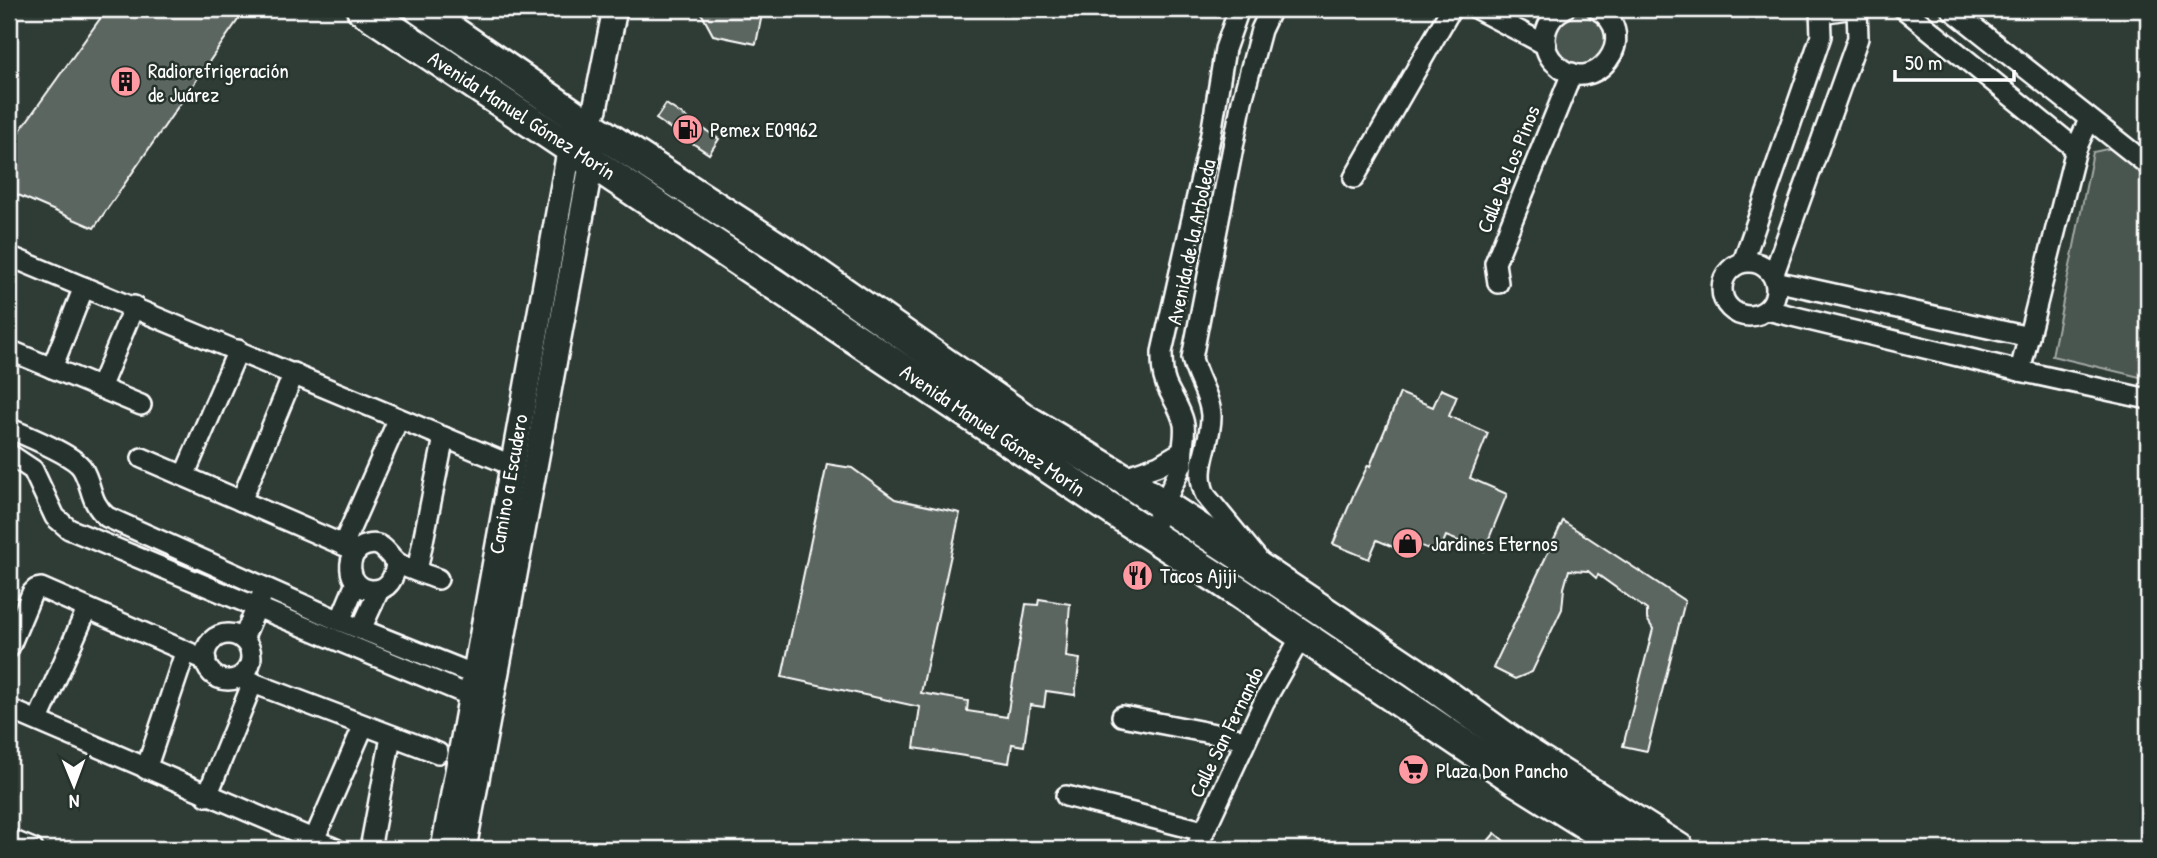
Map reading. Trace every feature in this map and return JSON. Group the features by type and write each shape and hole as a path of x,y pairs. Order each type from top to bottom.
{"main road":[{"name":"Avenida Manuel Gómez Morín","path":"362,9 583,144 791,256 1026,420 1122,478 1270,575 1418,674 1521,749 1679,849"},
{"name":"Avenida Manuel Gómez Morín","path":"420,9 583,144 1150,535 1519,782 1626,849"}],"street":[{"name":"Camino a Escudero","path":"464,849 511,465 615,9"},
{"name":"Avenida de la Arboleda","path":"1150,535 1182,457 1185,437 1180,411 1162,372 1162,352 1212,134 1225,49 1239,9"},
{"name":"Avenida de la Arboleda","path":"1200,485 1199,474 1210,432 1211,412 1204,390 1195,375 1192,358 1198,317 1252,59 1271,9"},
{"path":"1354,178 1451,9"},
{"path":"1477,9 1546,45"},
{"path":"1564,9 1552,18 1548,26 1546,45 1554,63 1572,74 1580,75 1597,70 1610,59 1614,51 1616,43 1613,26 1597,9"},
{"path":"1847,9 1820,11 1821,36 1743,262 1728,272 1721,288 1723,297 1733,312 1741,316 1751,317 1767,310 1775,296 1774,279 1858,38 1857,9"},
{"path":"1904,9 2076,149"},
{"path":"1951,9 2148,165"},
{"name":"Calle De Los Pinos","path":"1498,284 1494,263 1572,74"},
{"path":"1214,109 1239,117"},
{"path":"2020,371 2076,149 2089,120"},
{"name":"Camino a Escudero","path":"443,849 482,689 583,144"},
{"path":"9,256 511,465"},
{"path":"1743,262 1760,264 1774,279 2029,337"},
{"path":"52,368 84,287"},
{"path":"100,388 134,306"},
{"path":"1767,310 2148,399"},
{"path":"1172,312 1198,317"},
{"path":"9,350 141,405"},
{"path":"184,476 238,350"},
{"path":"241,501 294,373"},
{"path":"379,590 366,590 356,583 350,573 350,548 398,419"},
{"path":"9,428 50,447 83,469 98,509 107,517 350,624 482,689"},
{"path":"417,571 444,437"},
{"path":"33,470 50,447"},
{"path":"9,454 33,470 55,517 64,526 341,643 482,689"},
{"path":"1122,478 1182,457 1206,496 1270,575"},
{"path":"142,458 350,548 380,545 390,551 396,562 395,574 389,584 379,590 350,624 341,643"},
{"path":"82,533 98,509"},
{"path":"396,562 438,579"},
{"path":"350,624 356,583"},
{"path":"238,637 259,584"},
{"path":"9,648 32,593 41,588 206,660"},
{"path":"38,720 87,610"},
{"path":"207,796 246,680 251,654 248,646 238,637 216,637 210,643 206,660 215,675 246,680 363,727 438,753"},
{"name":"Calle San Fernando","path":"1199,840 1246,740 1301,637"},
{"path":"146,769 185,653"},
{"path":"9,709 336,849"},
{"path":"1122,716 1246,740"},
{"path":"314,840 363,727"},
{"path":"370,849 391,737"},
{"path":"1066,796 1199,840"},
{"path":"9,839 33,849"}],"shaded area":[{"path":"1579,13 1589,15 1597,21 1603,29 1603,49 1597,57 1589,63 1579,65 1569,63 1561,57 1555,49 1553,39 1555,29 1561,21 1569,15"},
{"path":"2112,148 2148,175 2148,379 2052,356 2093,152"}],"building":[{"name":"Radiorefrigeración de Juárez","path":"107,9 228,9 240,17 94,228 9,191 9,146"},
{"path":"699,9 763,9 756,44 713,35"},
{"name":"Pemex E09962","path":"666,104 719,139 709,154 656,119"},
{"path":"1441,389 1457,396 1449,416 1488,433 1470,478 1507,494 1484,551 1446,536 1439,553 1419,545 1414,556 1377,540 1369,559 1333,544 1353,496 1368,465 1370,466 1400,393 1433,407"},
{"path":"827,464 852,468 895,499 960,513 921,693 968,701 967,711 1007,717 1026,604 1038,605 1039,599 1070,604 1066,657 1080,659 1075,695 1046,691 1044,707 1030,705 1024,746 1012,744 1009,763 914,748 920,707 782,677"},
{"path":"1563,521 1685,601 1647,751 1623,746 1653,629 1647,619 1647,610 1598,575 1596,578 1588,571 1569,570 1562,609 1532,672 1515,679 1493,668"},
{"path":"1495,833 1513,849 1481,849"}],"place":[{"name":"Radiorefrigeración de Juárez","path":"125,82"},
{"name":"Pemex E09962","path":"687,129"},
{"name":"Jardines Eternos","path":"1408,543"},
{"name":"Tacos Ajiji","path":"1137,575"},
{"name":"Plaza Don Pancho","path":"1413,770"}]}
